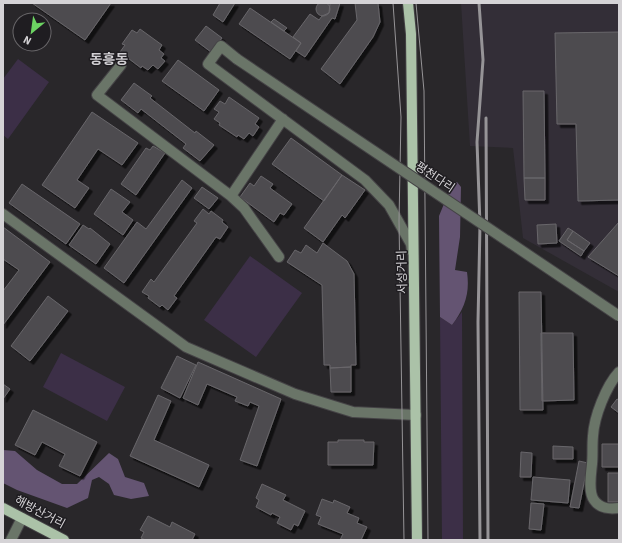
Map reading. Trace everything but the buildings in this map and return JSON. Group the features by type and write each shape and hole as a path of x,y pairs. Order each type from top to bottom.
{"main road":[{"name":"서성거리","path":"408,3 411,42 415,269 417,540"},
{"name":"해방산거리","path":"3,508 64,540"}],"street":[{"name":"평천다리","path":"283,119 208,64 221,46 237,59 619,316"},
{"path":"121,65 97,95 231,196 244,208 279,257"},
{"path":"231,196 283,119 365,180 389,205 412,244 415,269"},
{"path":"3,214 186,347 295,394 353,412 416,415"},
{"path":"619,372 606,390 596,421 593,436 591,480 594,499 599,505 608,509 619,508"},
{"path":"12,540 22,518"}],"shaded area":[{"path":"461,3 619,3 619,292 523,238 513,148 470,146"},
{"path":"18,59 49,82 8,139 3,135 3,79"},
{"path":"453,182 457,182 461,187 460,237 455,270 467,272 468,287 466,300 452,325 440,317 439,216"},
{"path":"250,256 302,293 256,357 204,320"},
{"path":"462,312 463,540 442,540 440,317 452,325"},
{"path":"61,353 125,387 107,421 43,387"},
{"path":"3,450 15,451 37,470 62,484 77,484 109,453 118,459 125,477 144,483 149,496 131,499 114,495 109,484 99,477 92,480 88,498 67,508 17,490 3,483"}],"tram line":[{"path":"393,3 401,117 399,221 404,540"},
{"path":"416,3 424,91 428,540"}],"railway":[{"path":"479,3 483,60 477,142 480,225 478,322 480,540"},
{"path":"486,118 488,540"}],"district":[{"name":"동흥동","path":"109,59"}]}
